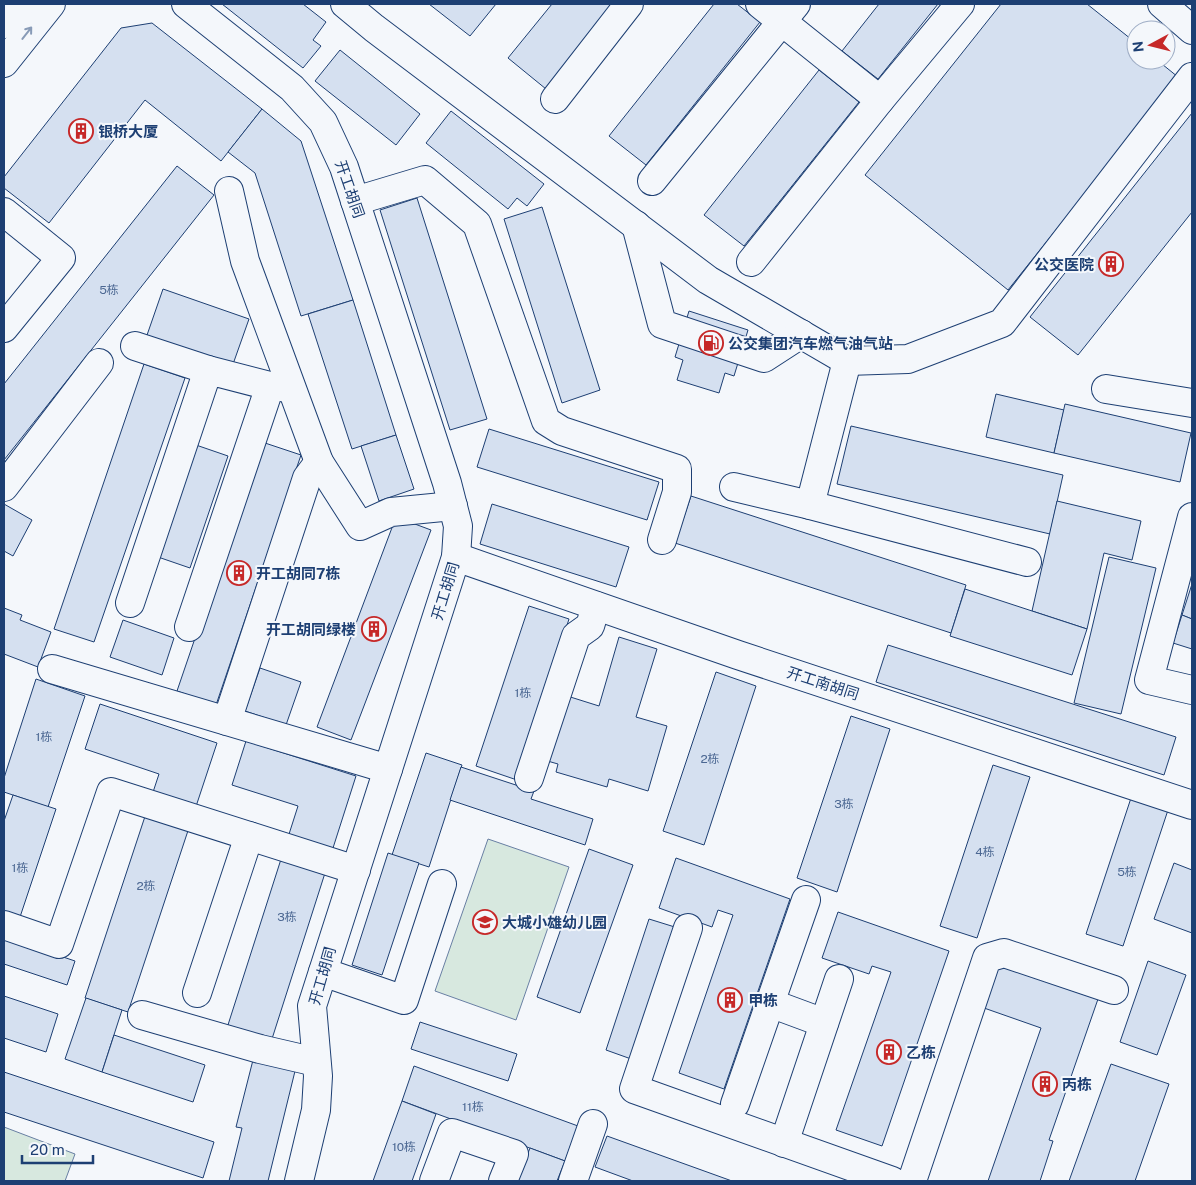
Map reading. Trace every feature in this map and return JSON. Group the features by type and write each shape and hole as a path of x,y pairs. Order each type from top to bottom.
{"street":[{"path":"4,24 20,4"},
{"path":"4,63 51,4"},
{"name":"开工胡同","path":"186,4 292,88 323,122 344,167 447,483 458,526 456,557 312,1006 318,1076 316,1110 299,1181"},
{"path":"345,4 708,280 847,361 908,359 1002,322 1192,77"},
{"path":"555,99 629,4"},
{"path":"760,4 789,12 880,100"},
{"path":"751,262 880,100 960,4"},
{"path":"1162,4 1192,30"},
{"path":"652,181 789,12"},
{"path":"355,200 425,180 477,224 546,421 562,431 677,469 677,492 662,540"},
{"path":"229,191 245,261 281,387 319,462 360,526 391,512 453,506"},
{"path":"4,212 61,258 4,328"},
{"path":"636,225 662,324 764,358 801,334"},
{"path":"135,346 208,370 281,387"},
{"path":"810,505 847,361"},
{"path":"4,487 99,363"},
{"path":"130,603 208,370"},
{"path":"189,627 281,387"},
{"path":"1106,389 1192,403"},
{"path":"227,721 307,478 319,462"},
{"path":"734,487 1027,562"},
{"path":"1192,517 1149,680 1192,690"},
{"name":"开工南胡同","path":"456,557 738,655 1192,805"},
{"path":"529,778 576,636 590,626 596,606"},
{"path":"52,669 388,770"},
{"path":"4,925 59,944 111,792 356,870"},
{"path":"197,994 249,836"},
{"path":"323,972 404,1000 442,884"},
{"path":"735,1104 806,900"},
{"path":"688,928 634,1089 892,1181"},
{"path":"912,1181 987,958 1004,953 1114,990"},
{"path":"784,1143 839,978"},
{"path":"770,1003 824,1023"},
{"path":"142,1015 260,1049 316,1062"},
{"path":"573,1181 593,1124"},
{"path":"434,1181 452,1132 514,1154 503,1181"}],"shaded area":[{"path":"488,839 569,867 516,1020 435,991"},
{"path":"4,1127 75,1154 65,1181 4,1181"}],"building":[{"path":"222,4 303,4 326,22 313,40 321,46 303,68"},
{"path":"429,4 496,4 470,36"},
{"path":"552,4 614,4 546,89 508,58"},
{"path":"714,4 737,4 760,22 646,165 609,136"},
{"path":"879,4 938,4 878,79 842,51"},
{"path":"1001,4 1087,4 1126,35 1126,70 1169,70 1178,77 1008,290 865,175"},
{"name":"银桥大厦","path":"152,23 262,109 221,161 145,100 49,223 4,188 4,177 121,28"},
{"path":"340,50 420,114 396,145 315,81"},
{"path":"819,70 859,102 744,246 704,215"},
{"path":"262,109 301,141 353,300 301,316 255,173 228,152"},
{"path":"451,111 544,184 527,206 517,198 508,209 426,143"},
{"name":"公交医院","path":"1192,113 1192,212 1078,355 1030,317"},
{"path":"177,166 214,195 4,460 4,384"},
{"path":"417,198 487,419 450,430 380,210"},
{"path":"542,207 600,390 562,403 504,219"},
{"path":"163,289 249,319 232,367 146,338"},
{"path":"353,300 396,435 352,449 308,314"},
{"name":"公交集团汽车燃气油气站","path":"689,311 748,330 734,376 725,373 719,393 677,380 683,360 675,357"},
{"path":"144,364 185,378 94,642 54,629"},
{"path":"996,394 1064,410 1054,453 986,437"},
{"path":"1065,404 1191,433 1180,482 1054,453"},
{"path":"851,426 1063,475 1050,534 837,484"},
{"path":"489,429 659,482 647,520 477,467"},
{"path":"396,435 414,489 379,501 361,446"},
{"name":"开工胡同7栋","path":"262,442 301,455 216,705 177,691"},
{"path":"196,445 228,456 190,568 158,557"},
{"path":"691,496 966,585 951,633 675,543"},
{"path":"1057,501 1141,521 1132,560 1104,553 1087,629 1032,611"},
{"path":"4,504 32,520 13,556 4,551"},
{"path":"492,504 629,547 616,587 480,544"},
{"name":"开工胡同绿楼","path":"396,517 431,530 351,740 317,727"},
{"path":"1109,557 1156,568 1121,714 1074,703"},
{"path":"1192,584 1192,619 1182,615"},
{"path":"965,589 1087,629 1072,675 950,636"},
{"path":"529,606 569,619 517,780 476,766"},
{"path":"4,608 22,615 20,620 51,632 38,667 4,654"},
{"path":"1182,615 1192,619 1192,649 1173,643"},
{"path":"123,620 174,638 162,675 110,657"},
{"path":"619,637 657,649 636,717 667,726 648,791 609,779 607,787 556,772 558,764 544,760 564,695 599,706"},
{"path":"888,645 1176,737 1164,775 876,682"},
{"path":"260,668 301,682 286,725 245,711"},
{"path":"716,672 756,686 704,845 663,831"},
{"path":"36,679 85,696 48,807 4,792 4,778"},
{"path":"100,704 217,743 128,1012 85,998 159,774 85,749"},
{"path":"851,716 890,729 837,892 797,878"},
{"path":"246,741 356,776 271,1042 227,1028 298,806 232,785"},
{"path":"426,753 462,765 429,867 392,855"},
{"path":"993,765 1030,777 977,938 940,926"},
{"path":"461,767 534,791 531,799 593,819 585,845 450,800"},
{"path":"13,795 56,809 19,920 4,915 4,821"},
{"path":"1131,798 1168,810 1123,946 1086,934"},
{"path":"589,849 633,865 580,1013 537,997"},
{"path":"388,853 419,863 382,975 352,965"},
{"name":"甲栋","path":"676,858 790,899 724,1089 679,1073 733,915 718,910 712,927 659,908"},
{"path":"1174,863 1192,870 1192,933 1154,919"},
{"name":"乙栋","path":"838,912 949,951 882,1146 836,1130 891,972 872,966 869,974 822,958"},
{"path":"649,919 678,928 634,1060 606,1050"},
{"path":"4,937 75,961 67,985 4,964"},
{"path":"1148,961 1186,975 1157,1055 1120,1042"},
{"name":"丙栋","path":"999,964 1098,999 1049,1140 1053,1141 1040,1181 988,1181 1041,1028 984,1008"},
{"path":"4,996 58,1014 46,1052 4,1038"},
{"path":"86,998 122,1010 102,1072 65,1059"},
{"path":"420,1022 517,1054 508,1081 411,1049"},
{"path":"114,1035 205,1065 193,1102 102,1072"},
{"path":"254,1056 296,1067 268,1181 229,1181 242,1128 236,1127"},
{"path":"1111,1064 1169,1084 1135,1181 1069,1181"},
{"path":"414,1066 578,1126 565,1161 402,1101"},
{"path":"4,1072 214,1142 203,1178 4,1112"},
{"path":"402,1101 436,1114 412,1181 373,1181"},
{"path":"607,1136 732,1181 633,1181 595,1167"},
{"path":"530,1148 565,1161 557,1181 517,1181"}],"place":[{"name":"银桥大厦","path":"81,131"},
{"name":"公交医院","path":"1111,264"},
{"name":"公交集团汽车燃气油气站","path":"711,343"},
{"name":"开工胡同7栋","path":"239,573"},
{"name":"开工胡同绿楼","path":"374,629"},
{"name":"大城小雄幼儿园","path":"485,922"},
{"name":"甲栋","path":"730,1000"},
{"name":"乙栋","path":"889,1052"},
{"name":"丙栋","path":"1045,1084"}]}
